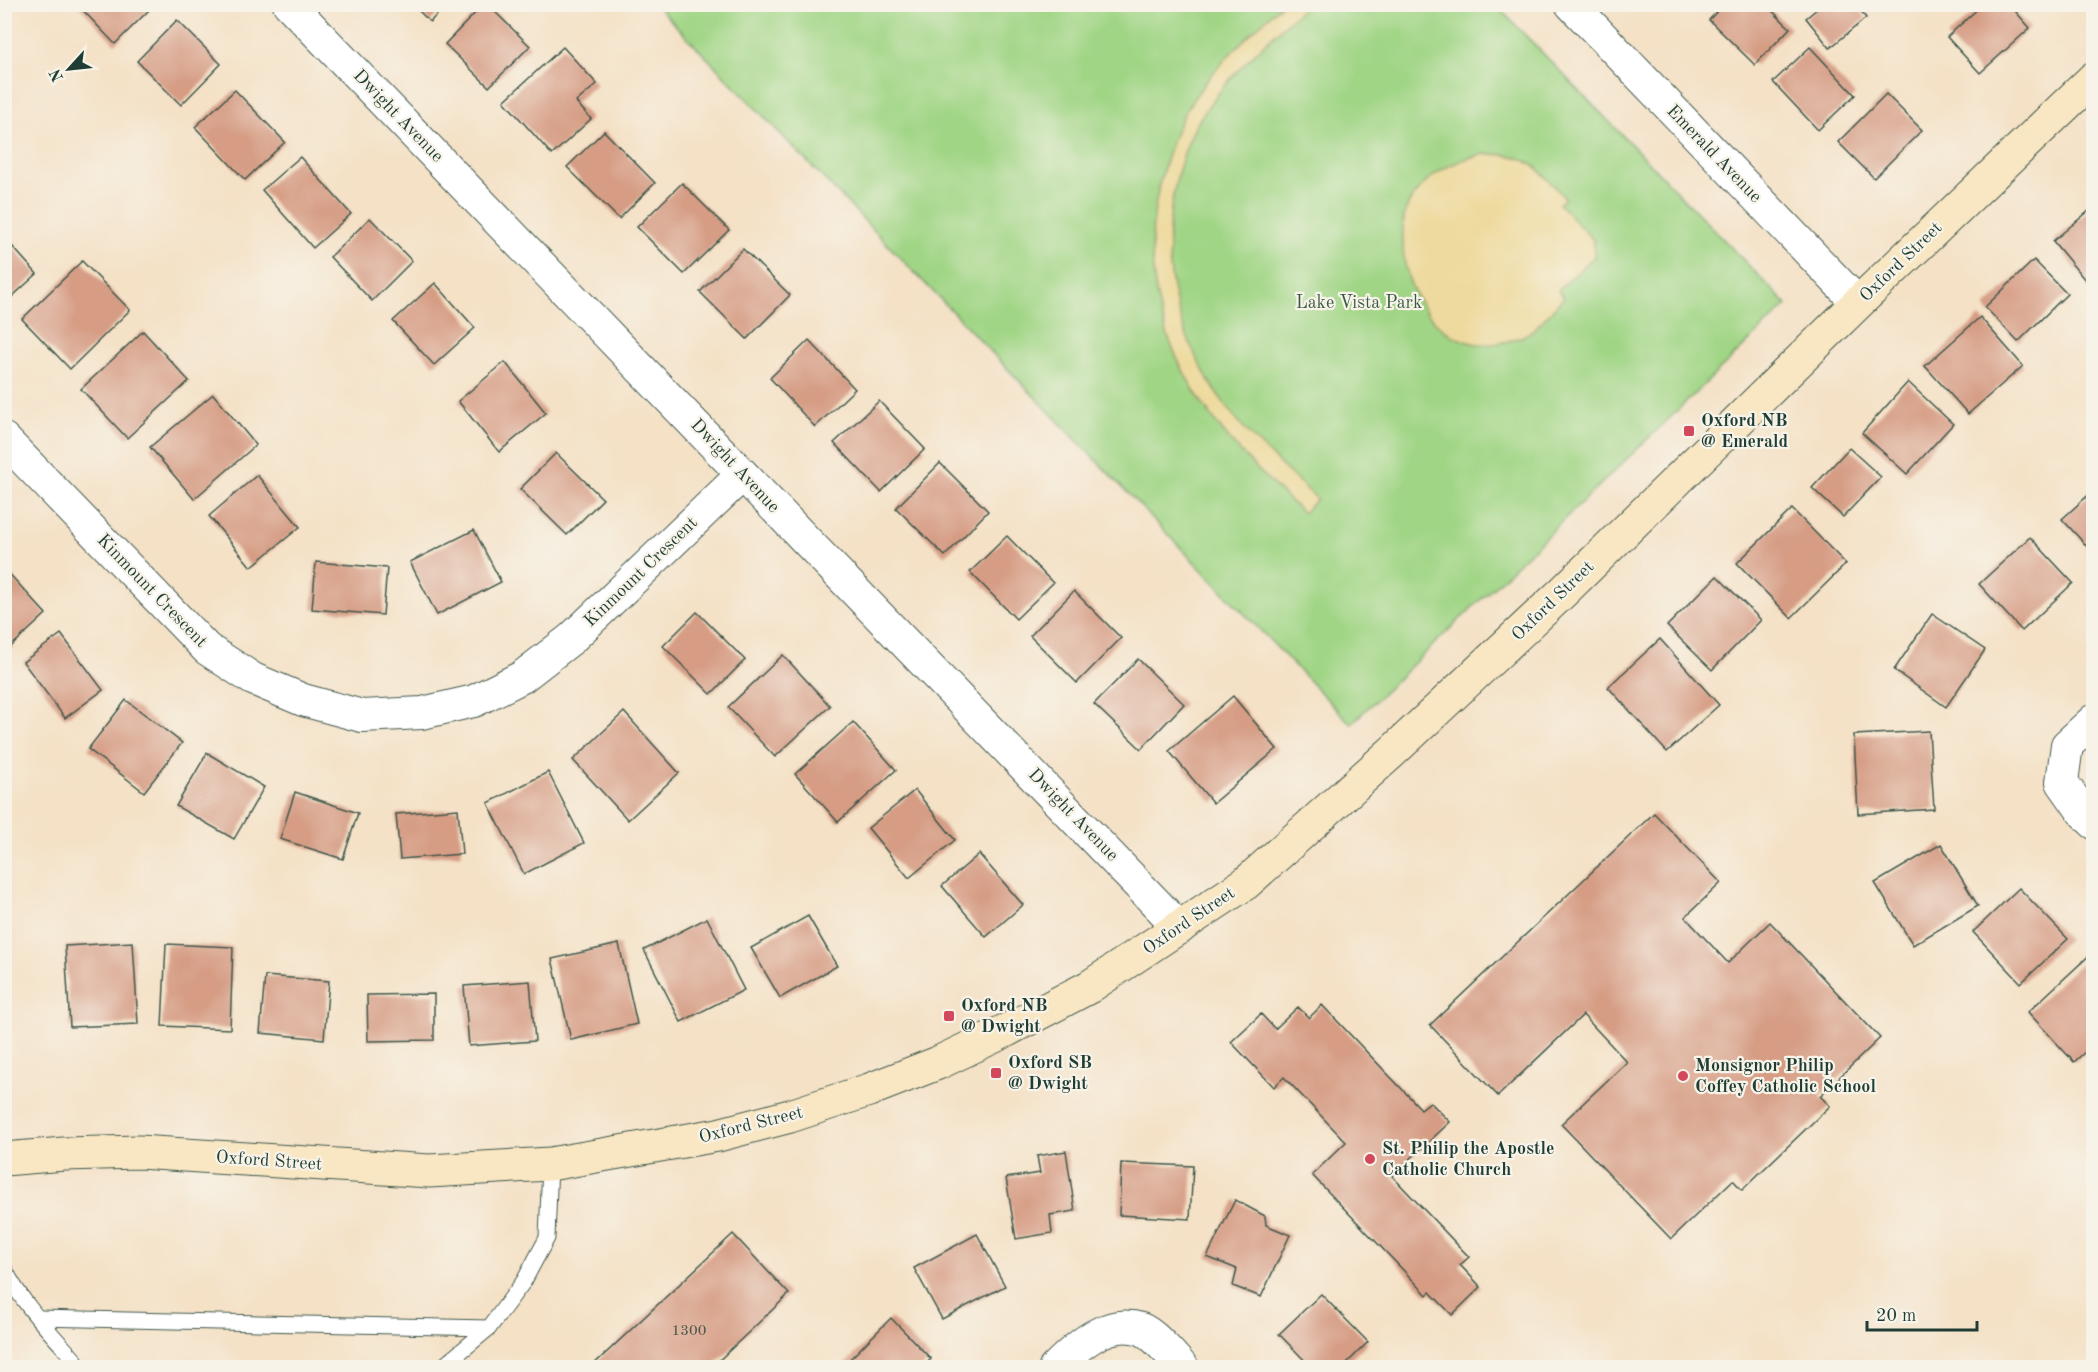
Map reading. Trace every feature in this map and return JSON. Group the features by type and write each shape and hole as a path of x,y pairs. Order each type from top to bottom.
{"street":[{"name":"Dwight Avenue","path":"290,4 1180,928"},
{"name":"Emerald Avenue","path":"1570,4 1858,303"},
{"name":"Oxford Street","path":"4,1159 64,1154 139,1152 429,1171 550,1164 718,1135 790,1116 868,1090 938,1063 1018,1024 1089,987 1246,883 1392,752 1563,592 1858,303 2094,78"},
{"name":"Kinmount Crescent","path":"4,439 207,649 253,679 303,700 362,716 422,713 474,701 522,677 571,639 742,475"},
{"path":"2094,720 2067,745 2062,782 2083,812 2094,823"},
{"path":"1055,1368 1081,1342 1119,1327 1142,1329 1184,1368"}],"lane":[{"path":"441,1368 489,1328 524,1281 547,1238 550,1164"},
{"path":"4,1268 38,1318 82,1368"},
{"path":"38,1318 489,1328"}],"green space":[{"name":"Lake Vista Park","path":"656,5 1496,5 1787,305 1351,724"}],"sand":[{"path":"1282,4 1306,5 1224,86 1201,117 1185,149 1171,208 1170,269 1183,326 1209,380 1245,429 1317,499 1303,513 1235,446 1195,392 1166,331 1157,298 1153,266 1152,232 1156,198 1174,135 1180,122 1207,80"},
{"path":"1485,154 1513,156 1523,159 1539,170 1565,198 1559,204 1594,241 1594,257 1558,290 1564,297 1535,328 1513,340 1485,344 1457,338 1443,329 1422,305 1408,276 1404,260 1403,235 1406,209 1430,178 1446,167"}],"building":[{"path":"77,4 155,4 115,44"},
{"path":"412,4 447,4 430,22"},
{"path":"484,4 487,4 530,46 489,87 445,44"},
{"path":"1724,4 1765,4 1790,28 1755,65 1709,20"},
{"path":"1823,4 1855,4 1866,18 1830,48 1806,18"},
{"path":"1983,4 2009,4 2030,28 1980,73 1947,37"},
{"path":"177,20 221,64 181,105 137,61"},
{"path":"563,47 597,84 576,102 591,119 552,155 504,101"},
{"path":"1810,47 1855,95 1818,130 1773,82"},
{"path":"235,90 285,142 245,180 195,127"},
{"path":"1886,94 1922,130 1874,178 1838,142"},
{"path":"604,131 655,183 619,219 567,167"},
{"path":"300,157 351,214 313,248 262,190"},
{"path":"682,183 729,230 684,274 637,227"},
{"path":"2090,210 2094,215 2094,291 2053,241"},
{"path":"370,218 412,261 372,301 330,257"},
{"path":"4,237 37,274 4,304"},
{"path":"743,249 790,295 747,339 700,292"},
{"path":"2034,260 2067,294 2018,342 1985,307"},
{"path":"82,261 130,310 70,369 22,319"},
{"path":"435,283 475,328 434,365 393,321"},
{"path":"1980,317 2023,366 1968,414 1925,366"},
{"path":"143,331 189,381 127,438 81,389"},
{"path":"809,340 855,389 815,427 770,378"},
{"path":"505,362 546,413 499,452 458,401"},
{"path":"1908,382 1953,424 1907,474 1862,433"},
{"path":"213,394 256,445 194,499 150,447"},
{"path":"879,401 925,449 881,492 834,443"},
{"path":"1849,448 1881,477 1843,517 1812,488"},
{"path":"556,453 603,499 567,535 520,489"},
{"path":"940,463 988,511 945,556 896,508"},
{"path":"257,475 300,527 251,567 209,516"},
{"path":"2094,490 2094,554 2062,519"},
{"path":"1792,509 1846,564 1791,618 1737,563"},
{"path":"474,530 501,582 437,615 410,562"},
{"path":"1007,536 1053,583 1016,619 970,572"},
{"path":"2030,537 2073,583 2022,631 1979,584"},
{"path":"316,562 387,568 383,615 312,609"},
{"path":"5,569 46,614 5,652"},
{"path":"1717,576 1761,620 1712,670 1667,626"},
{"path":"1074,591 1121,638 1077,683 1030,636"},
{"path":"697,612 745,660 711,694 663,646"},
{"path":"1932,614 1985,650 1946,707 1894,670"},
{"path":"61,634 103,690 65,718 23,662"},
{"path":"1660,639 1719,705 1667,752 1608,687"},
{"path":"783,655 830,706 775,757 728,707"},
{"path":"1138,659 1184,704 1141,749 1094,704"},
{"path":"1233,696 1277,749 1213,803 1169,751"},
{"path":"126,700 182,743 144,792 88,749"},
{"path":"624,712 679,773 628,820 573,760"},
{"path":"853,722 896,770 838,822 795,774"},
{"path":"1929,731 1934,809 1858,814 1854,735"},
{"path":"207,753 264,787 234,839 176,806"},
{"path":"548,772 584,843 524,874 488,803"},
{"path":"915,790 955,840 909,878 868,828"},
{"path":"295,792 358,813 343,859 280,839"},
{"path":"458,809 462,854 400,859 396,814"},
{"path":"1654,813 1721,883 1685,917 1728,963 1770,922 1880,1038 1820,1096 1830,1106 1742,1190 1733,1180 1671,1239 1561,1124 1627,1062 1583,1015 1498,1096 1430,1025"},
{"path":"1941,844 1978,906 1913,945 1875,883"},
{"path":"979,854 1023,905 986,937 942,886"},
{"path":"2019,888 2068,939 2021,983 1973,932"},
{"path":"808,916 837,966 780,998 751,948"},
{"path":"707,918 744,990 681,1022 644,950"},
{"path":"133,942 138,1024 70,1027 65,946"},
{"path":"166,944 233,947 230,1029 162,1026"},
{"path":"619,944 637,1024 571,1040 552,959"},
{"path":"2094,951 2094,1044 2074,1062 2028,1012"},
{"path":"265,976 329,981 324,1039 260,1033"},
{"path":"530,981 535,1041 469,1046 464,986"},
{"path":"434,994 434,1040 368,1041 367,995"},
{"name":"St. Philip the Apostle Catholic Church","path":"1322,1005 1421,1109 1430,1102 1450,1122 1392,1176 1469,1257 1460,1265 1481,1287 1452,1315 1430,1292 1427,1295 1312,1175 1346,1142 1284,1077 1274,1087 1231,1042 1261,1014 1275,1029 1298,1007 1309,1018"},
{"path":"1066,1151 1075,1211 1050,1215 1052,1233 1016,1239 1006,1178 1040,1173 1037,1156"},
{"path":"1121,1163 1193,1166 1190,1219 1119,1215"},
{"path":"1235,1200 1265,1216 1266,1225 1290,1235 1261,1297 1233,1286 1237,1269 1207,1257"},
{"path":"733,1234 789,1294 711,1368 590,1368"},
{"path":"977,1234 1005,1286 942,1319 914,1268"},
{"path":"1321,1294 1368,1342 1342,1368 1312,1368 1279,1334"},
{"path":"891,1318 931,1359 922,1368 841,1368"}],"place":[{"name":"Oxford NB @ Emerald","path":"1689,431"},
{"name":"Oxford NB @ Dwight","path":"949,1016"},
{"name":"Oxford SB @ Dwight","path":"996,1073"},
{"name":"Monsignor Philip Coffey Catholic School","path":"1683,1076"},
{"name":"St. Philip the Apostle Catholic Church","path":"1370,1159"}]}
